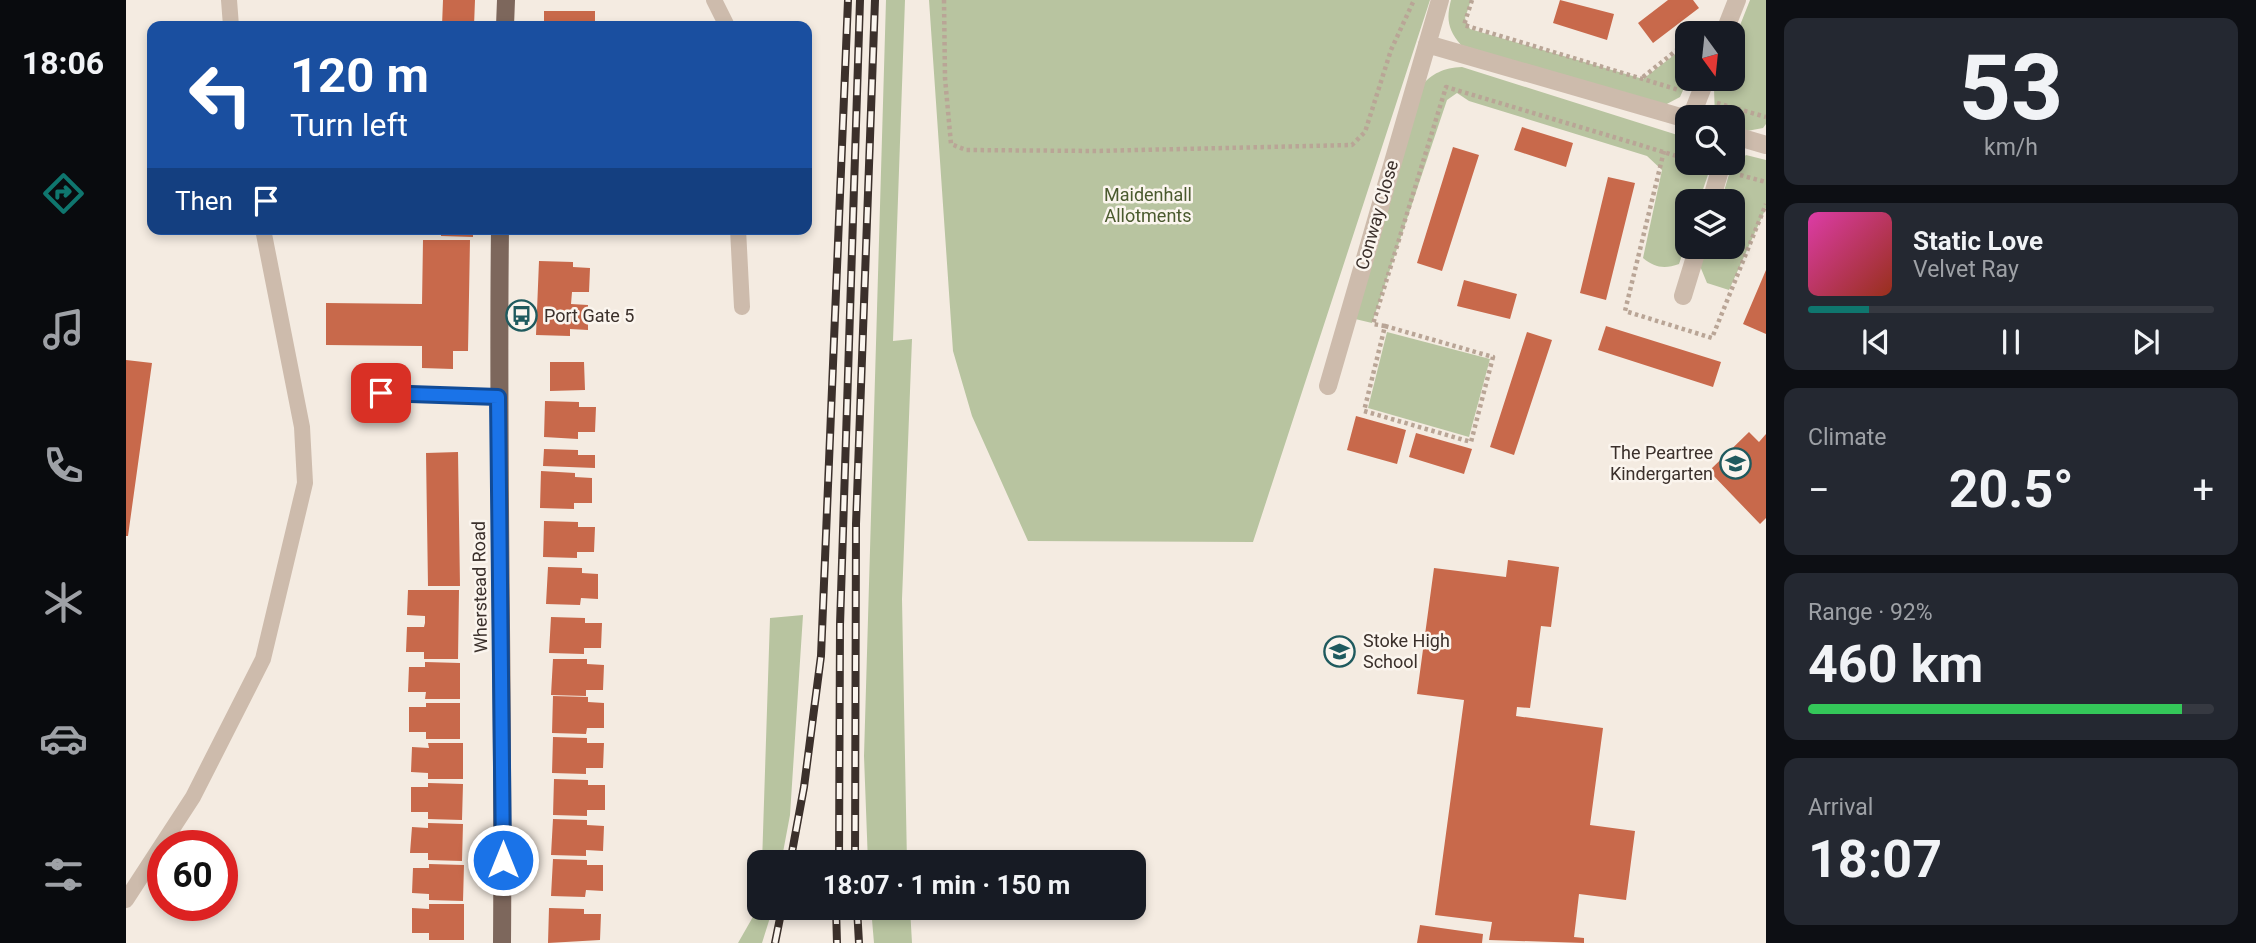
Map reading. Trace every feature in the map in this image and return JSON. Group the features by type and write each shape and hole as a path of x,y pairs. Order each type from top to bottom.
{"main road":[{"path":"505,21 506,0"},
{"name":"Wherstead Road","path":"500,235 498,397 503,667 502,943"}],"street":[{"name":"Conway Close","path":"1328,386 1440,0"},
{"path":"1729,21 1737,0"},
{"path":"1427,44 1675,114"},
{"path":"1696,105 1702,91"},
{"path":"1745,139 1766,145"},
{"path":"1683,296 1694,259"}],"lane":[{"path":"229,0 231,21"},
{"path":"714,0 724,21"},
{"path":"126,900 193,797 263,659 304,483 302,428 264,235"},
{"path":"738,235 742,307"},
{"path":"381,393 498,397"}],"path":[{"path":"944,0 945,78 951,144 966,150 1097,151 1352,145 1365,132 1391,50 1413,0"},
{"path":"1472,0 1464,25 1642,77 1699,98 1766,117"},
{"path":"1642,77 1675,51"},
{"path":"1385,326 1364,411 1471,442 1493,357 1385,326 1373,324 1446,87 1675,155"}],"green space":[{"path":"886,0 905,0 893,341 912,339 902,599 907,850 868,850 864,756"},
{"name":"Maidenhall Allotments","path":"929,0 1430,0 1253,542 1028,541 972,416 953,351"},
{"path":"1451,0 1471,0 1465,18 1470,29 1643,79 1675,54 1675,91 1683,91 1680,97 1663,106 1461,45 1449,24"},
{"path":"1750,0 1766,0 1766,124 1763,128 1747,131 1745,105 1715,105 1714,91 1745,91 1745,21 1742,21"},
{"path":"1462,67 1675,134 1675,175 1708,175 1703,189 1675,189 1675,259 1681,259 1679,264 1660,267 1643,258 1662,170 1647,156 1469,101 1457,93 1447,100 1372,323 1351,318 1420,87 1429,78 1449,69"},
{"path":"1745,156 1766,160 1766,208 1745,255 1745,189 1725,189 1729,175 1745,175"},
{"path":"1703,259 1743,259 1729,290 1707,283 1700,266"},
{"path":"1387,332 1490,359 1469,437 1368,408"},
{"path":"803,615 790,815 783,850 762,850 770,618"},
{"path":"751,920 769,920 762,943 738,943"},
{"path":"872,920 911,920 912,943 874,943"}],"building":[{"path":"443,0 475,0 474,21 442,21"},
{"path":"1560,0 1614,14 1607,40 1553,23"},
{"path":"1668,0 1693,0 1699,8 1682,21 1675,21 1675,26 1653,43 1638,23"},
{"path":"544,11 595,11 595,21 544,21"},
{"path":"1522,127 1573,143 1566,167 1514,150"},
{"path":"1453,147 1479,155 1442,271 1417,263"},
{"path":"1608,177 1635,183 1606,300 1580,293"},
{"path":"473,235 473,237 441,236"},
{"path":"423,240 470,240 468,351 453,351 453,369 422,368 422,346 326,345 326,303 422,304"},
{"path":"539,261 573,262 573,267 590,268 589,292 572,292 571,304 588,305 588,330 570,329 570,336 536,335"},
{"path":"1766,270 1766,334 1743,324"},
{"path":"1464,280 1517,294 1510,319 1457,306"},
{"path":"1606,326 1721,362 1713,387 1598,350"},
{"path":"1527,332 1552,340 1514,455 1490,447"},
{"path":"126,360 152,363 128,536 126,536"},
{"path":"550,362 584,362 585,390 550,391"},
{"path":"545,401 579,402 579,407 596,407 595,432 578,432 578,439 544,437"},
{"path":"1356,416 1406,430 1397,464 1347,450"},
{"path":"1749,432 1759,442 1766,434 1766,518 1760,524 1709,471"},
{"path":"1416,433 1472,449 1464,474 1409,457"},
{"path":"544,449 578,450 578,455 595,455 595,468 543,466"},
{"path":"458,452 460,586 428,586 426,453"},
{"path":"541,471 575,473 575,477 592,478 592,503 574,503 574,509 540,508"},
{"path":"544,521 578,522 578,527 595,527 594,552 577,552 577,558 543,557"},
{"path":"1508,560 1559,567 1551,627 1541,626 1530,708 1517,707 1516,716 1603,728 1590,825 1635,831 1626,900 1579,894 1574,937 1584,938 1584,943 1489,940 1492,922 1435,915 1464,700 1417,694 1434,568 1506,577"},
{"path":"548,567 582,568 582,573 598,574 598,599 581,598 580,605 546,604"},
{"path":"408,590 459,590 458,659 424,659 424,652 406,652 407,627 424,627 425,623 425,616 407,615"},
{"path":"551,617 585,618 585,623 602,623 601,648 584,648 584,654 549,653"},
{"path":"553,659 587,659 587,664 604,665 603,690 586,690 586,696 551,695"},
{"path":"425,662 460,663 460,699 425,699 426,692 408,692 409,667 425,667"},
{"path":"553,696 588,697 588,702 604,703 604,728 587,728 586,734 552,733"},
{"path":"426,703 460,703 460,739 426,739 426,732 409,732 409,707 426,707"},
{"path":"553,737 587,738 587,743 604,743 603,768 586,768 586,774 552,773"},
{"path":"428,743 463,743 463,779 428,779 428,773 411,772 412,747 429,748"},
{"path":"554,779 588,780 588,785 605,785 605,810 587,810 587,816 553,815"},
{"path":"428,783 463,784 462,820 428,819 428,812 411,812 411,787 428,787"},
{"path":"553,819 587,820 587,825 604,826 603,851 586,850 586,856 551,855"},
{"path":"428,823 463,824 462,861 428,860 428,853 410,853 412,827 428,828"},
{"path":"553,859 587,860 587,865 603,865 603,891 586,890 585,897 551,896"},
{"path":"429,864 464,865 463,901 429,900 429,894 412,893 413,868 429,868"},
{"path":"429,904 464,904 464,940 429,940 429,933 412,933 412,908 429,909"},
{"path":"549,908 584,909 584,914 601,914 600,940 548,943"},
{"path":"1420,925 1483,934 1482,943 1417,943"}],"railway":[{"path":"792,850 804,787 821,656 848,0"},
{"path":"839,850 840,625 860,0"},
{"path":"855,850 856,524 875,0"},
{"path":"775,943 780,920"},
{"path":"836,920 837,943"},
{"path":"858,920 859,943"}],"place":[{"name":"Port Gate 5","path":"521,316"},
{"name":"The Peartree Kindergarten","path":"1736,463"},
{"name":"Stoke High School","path":"1340,651"}],"route":[{"path":"381,393 498,397 503,860"}]}
